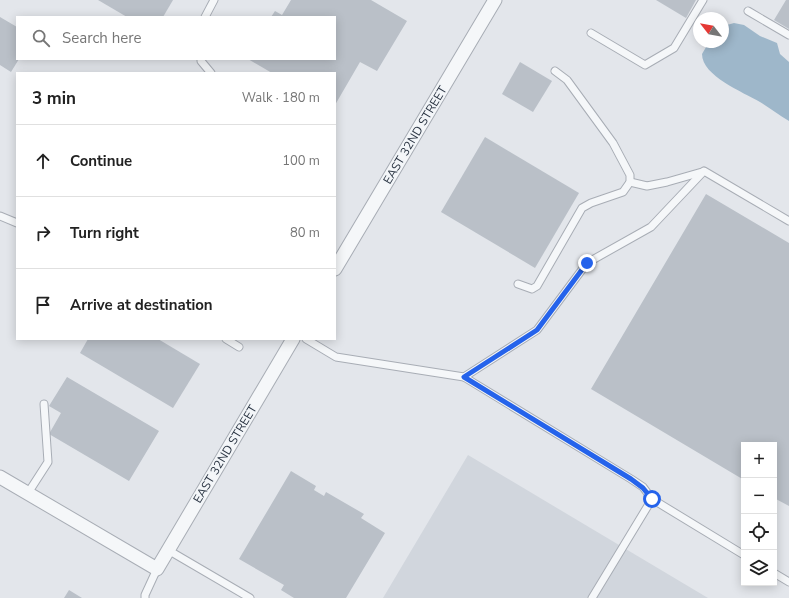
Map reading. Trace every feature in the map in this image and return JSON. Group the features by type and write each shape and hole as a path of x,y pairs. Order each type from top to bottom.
{"street":[{"name":"EAST 32ND STREET","path":"336,267 495,0"},
{"name":"EAST 32ND STREET","path":"157,569 292,340"},
{"path":"0,477 157,569"}],"lane":[{"path":"206,16 214,0"},
{"path":"591,33 646,65 674,48 703,0"},
{"path":"748,11 789,35"},
{"path":"201,60 210,72"},
{"path":"518,284 532,289 537,286 582,208 591,203 623,192 630,182 630,175 613,143 567,80 555,71"},
{"path":"630,182 647,186 667,182 704,171 789,221"},
{"path":"464,377 537,330 587,263 651,227 704,171"},
{"path":"0,216 16,224"},
{"path":"228,340 239,347"},
{"path":"308,340 336,357 464,377 631,479 643,488 652,499 741,553"},
{"path":"28,493 48,462 44,404"},
{"path":"592,598 652,499"},
{"path":"168,550 250,598"},
{"path":"145,598 157,569"},
{"path":"777,575 789,582"}],"shaded area":[{"path":"468,455 708,598 383,598"}],"water":[{"path":"734,23 744,25 760,36 777,43 780,54 789,62 789,121 716,76 704,62 702,54 706,48 729,48 729,24"}],"building":[{"path":"98,0 173,0 164,16 125,16"},
{"path":"291,0 371,0 407,21 377,71 360,62 336,103 336,72 270,72 250,60 336,60 336,16 272,16 275,11 282,15"},
{"path":"656,0 696,0 686,18"},
{"path":"786,0 789,0 789,29 774,20"},
{"path":"0,17 16,26 16,60 18,60 11,72 0,65"},
{"path":"520,62 552,81 533,112 502,94"},
{"path":"485,137 579,193 535,268 441,212"},
{"path":"706,194 789,243 789,506 777,500 777,442 741,442 741,478 591,389"},
{"path":"87,340 160,340 200,364 173,408 80,353"},
{"path":"67,377 159,431 129,481 49,434 61,413 49,406"},
{"path":"291,471 316,486 314,490 324,496 326,492 364,514 361,518 385,533 346,598 294,598 281,590 284,585 239,559"},
{"path":"69,590 82,598 64,598"}],"route":[{"path":"587,263 537,330 464,377 631,479 643,488 652,499"}]}
